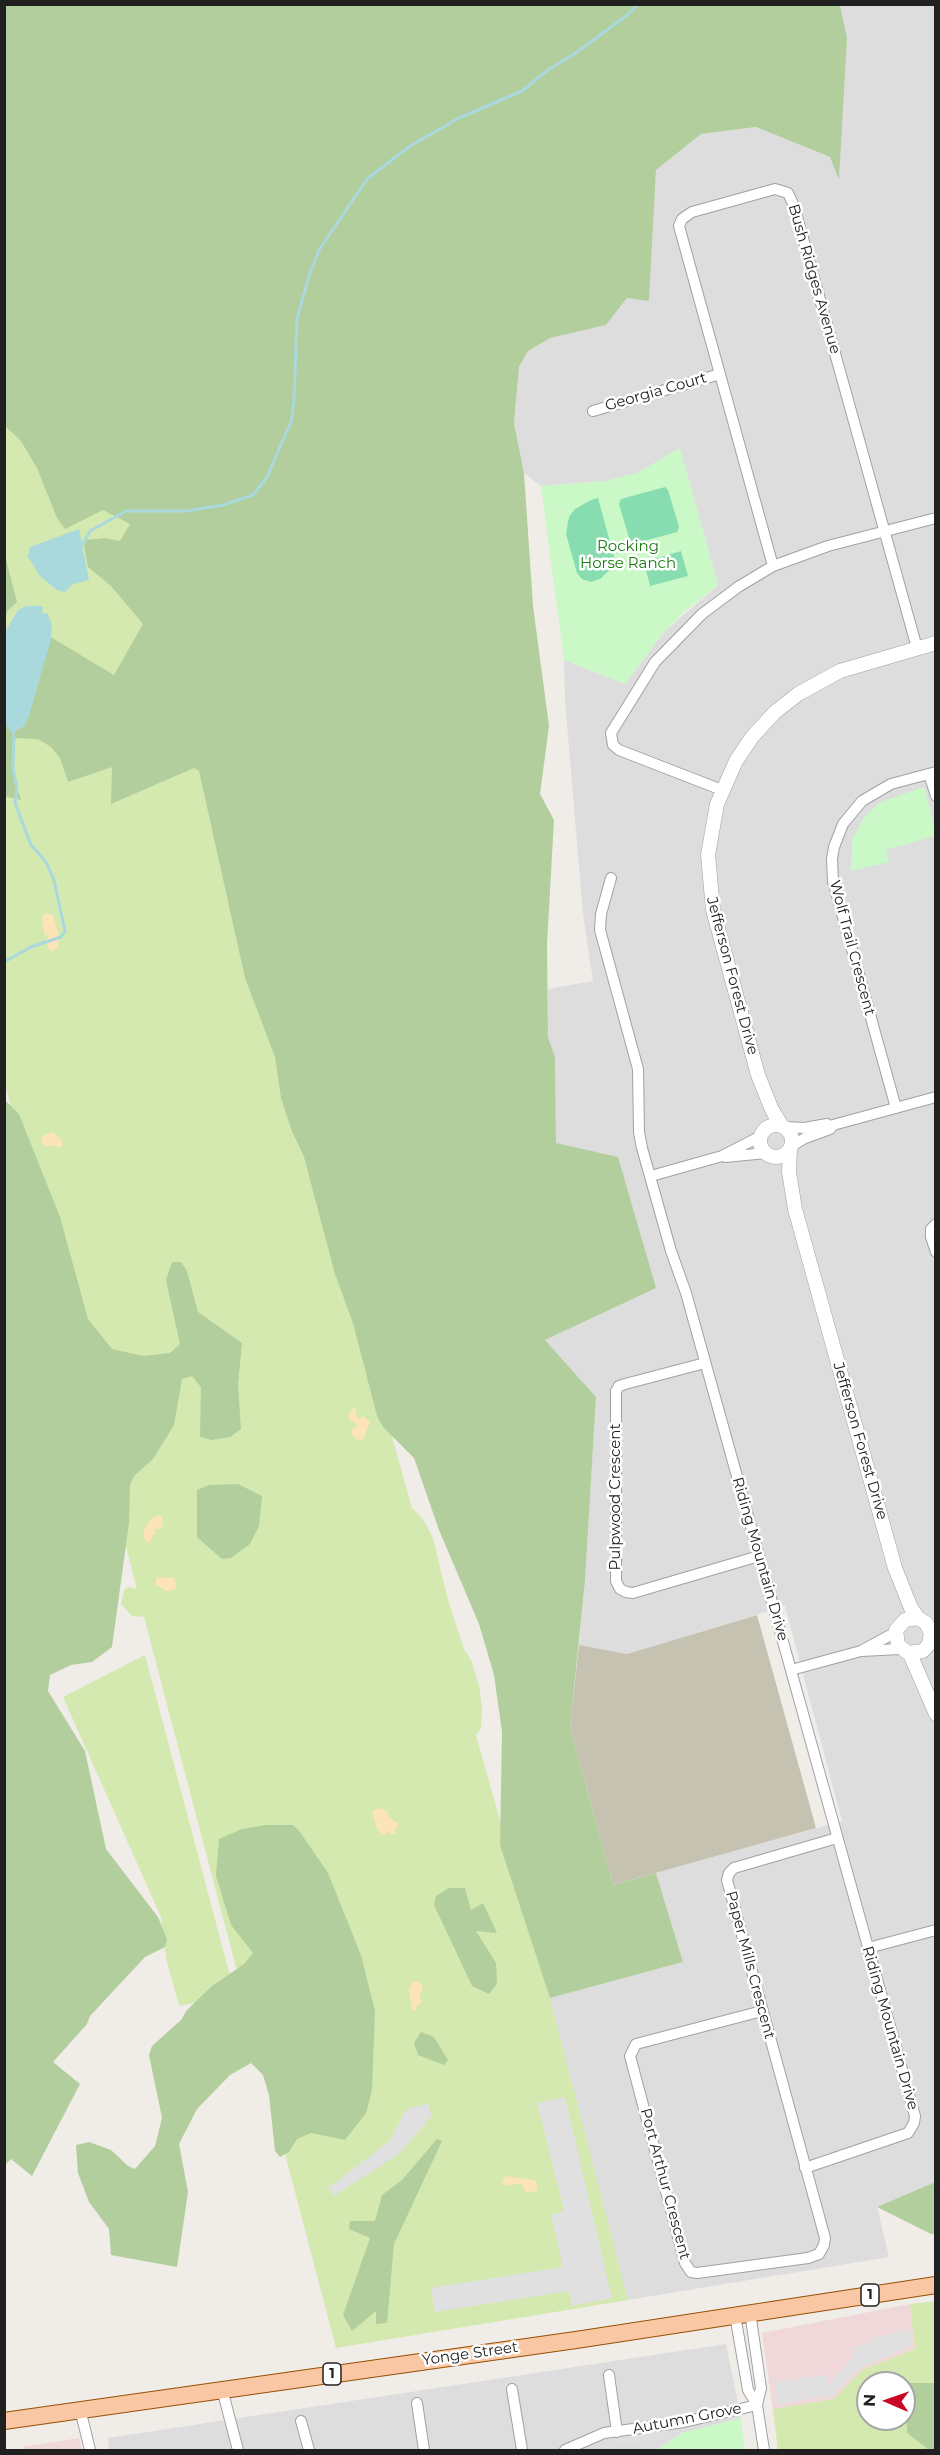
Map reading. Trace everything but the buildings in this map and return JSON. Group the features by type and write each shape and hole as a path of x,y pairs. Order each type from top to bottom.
{"main road":[{"name":"Yonge Street","path":"4,2421 936,2285"}],"street":[{"name":"Bush Ridges Avenue","path":"773,566 679,226 681,219 692,212 775,189 788,193 794,206 917,648"},
{"name":"Georgia Court","path":"593,411 720,374"},
{"path":"722,790 619,750 613,745 610,739 611,733 646,675 676,638 724,596 773,566 828,546 936,518"},
{"name":"Jefferson Forest Drive","path":"784,1127 772,1110 758,1075 709,891 709,841 722,790 736,761 752,737 775,712 798,694 840,671 936,643"},
{"path":"932,773 936,796"},
{"name":"Wolf Trail Crescent","path":"896,1108 832,881 832,859 843,824 862,801 891,784 932,773"},
{"name":"Riding Mountain Drive","path":"611,878 601,914 600,930 638,1069 639,1132 915,2116 908,2133 805,2168"},
{"name":"Jefferson Forest Drive","path":"758,1075 762,1134"},
{"path":"722,1156 768,1154 783,1156 791,1148 833,1125 936,1097"},
{"path":"651,1176 722,1156 762,1134 772,1125 804,1128 833,1125"},
{"path":"784,1127 792,1135 791,1148"},
{"path":"762,1134 761,1145 768,1154"},
{"name":"Jefferson Forest Drive","path":"791,1148 789,1172 795,1209 895,1568 911,1608 927,1622"},
{"name":"Jefferson Forest Drive","path":"768,1154 777,1166 795,1209"},
{"path":"936,1224 931,1229 931,1237 936,1252"},
{"name":"Pulpwood Crescent","path":"705,1363 625,1384 619,1386 616,1391 616,1581 620,1589 633,1593 759,1556"},
{"name":"Jefferson Forest Drive","path":"895,1568 901,1612 898,1628"},
{"path":"861,1651 898,1628 909,1618 927,1622 931,1633 931,1643 926,1665 935,1711"},
{"path":"898,1628 896,1641 905,1651 935,1711"},
{"path":"791,1670 861,1651 919,1653 931,1643"},
{"name":"Paper Mills Crescent","path":"805,2168 728,1889 729,1873 734,1868 837,1838"},
{"path":"868,1948 936,1930"},
{"name":"Port Arthur Crescent","path":"762,2011 636,2044 632,2049 630,2056 687,2268 691,2272 703,2273 808,2258 819,2254 825,2238 805,2168"},
{"path":"743,2314 748,2390 757,2405 764,2451"},
{"name":"Autumn Grove","path":"609,2375 617,2432"},
{"path":"222,2389 238,2451"},
{"path":"512,2389 522,2451"},
{"path":"417,2403 424,2451"},
{"name":"Autumn Grove","path":"565,2451 596,2436 684,2422 757,2405"},
{"path":"80,2409 90,2451"},
{"path":"301,2421 309,2451"}],"shaded area":[{"path":"840,5 935,5 935,2182 877,2207 889,2257 628,2300 550,1998 683,1962 656,1873 842,1821 785,1606 627,1654 579,1645 596,1397 545,1340 556,1143 555,1057 548,1037 548,989 593,981 583,914 565,700 564,660 625,684 665,631 718,585 680,449 637,473 606,481 541,486 524,473 514,423 519,367 528,351 550,338 606,325 627,298 649,300 656,170 701,134 756,127 830,157 839,178 847,38"},
{"path":"757,1615 816,1828 613,1885 570,1727 579,1645 627,1654"},
{"path":"565,2097 612,2298 572,2306 569,2291 435,2312 431,2288 563,2267 551,2215 564,2211 537,2103"},
{"path":"428,2104 432,2116 399,2154 334,2196 328,2188 390,2141 404,2112 412,2107"},
{"path":"910,2304 915,2349 856,2371 856,2376 834,2399 773,2409 762,2333"},
{"path":"910,2329 912,2346 860,2368 834,2395 778,2404 774,2382 827,2375 828,2385 853,2357 852,2347 871,2342 873,2338"},
{"path":"726,2344 741,2418 682,2433 657,2450 109,2450 108,2438"},
{"path":"665,2430 666,2438 617,2445 615,2437"},
{"path":"79,2438 82,2450 24,2450 23,2447"}],"green space":[{"path":"21,4 186,702 412,1508 423,1519 433,1538 448,1600 479,1685 482,1709 481,1728 476,1735 550,1998 628,2300 336,2348 144,1617 132,1616 121,1604 124,1590 128,1587 137,1589 5,1084 4,5"},
{"path":"5,5 840,5 847,38 839,180 830,157 756,127 701,134 656,170 649,301 627,298 606,325 550,338 528,351 519,367 514,423 524,473 533,606 549,726 540,794 554,820 547,944 548,1037 555,1057 556,1143 618,1157 656,1288 545,1340 596,1397 585,1581 570,1727 613,1885 656,1873 683,1962 550,1998 500,1845 502,1732 494,1675 479,1624 439,1530 414,1458 383,1427 377,1416 353,1323 335,1274 304,1157 291,1129 281,1098 275,1057 245,978 199,771 194,768 111,804 112,767 68,782 60,758 51,747 38,739 13,738 13,775 21,800 4,796 4,719 47,635 114,675 143,624 111,586 88,567 84,546 86,540 105,538 120,541 130,524 103,510 65,529 57,518 37,468 21,441 5,426"},
{"name":"Rocking Horse Ranch","path":"680,448 718,585 684,612 665,631 625,684 564,660 541,486 606,481 637,473"},
{"path":"665,487 668,490 679,527 677,532 633,544 630,541 619,504 621,499"},
{"path":"598,498 616,564 600,579 591,582 582,579 577,573 566,534 569,517 575,509"},
{"path":"681,551 688,576 650,586 644,562"},
{"path":"5,555 17,602 7,611 5,622"},
{"path":"924,787 935,836 886,850 889,862 851,871 852,840 865,816 880,802"},
{"path":"5,1100 19,1114 60,1217 88,1319 112,1349 143,1356 170,1353 180,1344 166,1280 172,1262 181,1262 187,1271 198,1312 242,1343 238,1385 241,1429 230,1437 212,1440 200,1437 201,1387 192,1376 182,1379 174,1425 153,1459 134,1476 130,1485 129,1523 112,1647 92,1662 71,1665 50,1675 48,1691 85,1751 106,1849 158,1917 167,1939 165,1947 145,1957 90,2016 87,2024 53,2062 80,2084 32,2176 11,2159 4,2166"},
{"path":"238,1484 262,1496 259,1526 250,1544 231,1558 222,1559 197,1537 197,1490 209,1485"},
{"path":"145,1655 235,1995 179,2006 166,1958 161,1917 63,1697"},
{"path":"266,1825 293,1825 300,1832 328,1873 361,1955 375,2011 372,2090 366,2113 345,2140 311,2133 297,2139 289,2152 280,2157 275,2151 269,2095 263,2075 251,2063 230,2075 197,2109 179,2144 188,2192 177,2267 111,2255 109,2229 89,2202 78,2173 76,2145 89,2142 111,2150 128,2166 135,2169 155,2146 162,2118 149,2055 152,2046 181,2020 187,2010 212,1986 244,1964 253,1953 231,1925 216,1876 219,1839 242,1829"},
{"path":"449,1888 465,1888 471,1910 483,1903 497,1933 476,1931 496,1963 497,1984 489,1994 472,1986 434,1905 436,1896"},
{"path":"421,2032 434,2037 448,2060 444,2065 418,2055 414,2043"},
{"path":"437,2139 442,2141 394,2244 387,2323 376,2324 376,2311 352,2331 343,2315 370,2238 349,2229 350,2221 375,2221 382,2195 402,2180"},
{"path":"935,2182 935,2234 877,2207"},
{"path":"935,2301 935,2450 778,2450 773,2409 834,2399 856,2376 856,2431 916,2431 916,2371 861,2371 915,2349 910,2304"},
{"path":"916,2383 935,2383 935,2450 929,2450 907,2433 907,2431 916,2431"},
{"path":"741,2418 745,2450 657,2450 682,2433"}],"sand":[{"path":"46,913 53,915 58,934 58,948 51,952 46,940 49,936 45,935 42,921"},
{"path":"52,1132 61,1139 63,1144 61,1148 53,1145 48,1147 41,1143 43,1136"},
{"path":"356,1409 359,1419 363,1416 370,1422 363,1440 356,1439 352,1434 352,1430 358,1426 349,1419 349,1411"},
{"path":"158,1515 162,1517 163,1524 160,1529 154,1529 155,1533 149,1543 143,1538 144,1530 151,1519"},
{"path":"157,1577 174,1578 177,1586 174,1590 167,1591 155,1584"},
{"path":"379,1808 387,1811 389,1817 399,1824 395,1830 396,1835 387,1832 383,1835 377,1829 372,1812"},
{"path":"418,1981 423,1987 419,1994 422,2002 415,2011 412,2011 409,1989 413,1982"},
{"path":"506,2176 535,2180 538,2187 536,2191 527,2193 522,2184 504,2185 502,2181"}],"water":[{"path":"79,529 89,580 73,584 65,592 57,590 40,576 28,557 30,547"},
{"path":"26,606 43,607 42,614 47,613 52,625 51,639 28,719 25,726 16,730 14,736 5,724 5,632 18,610"}],"waterway":[{"path":"83,544 90,531 126,511 187,511 223,505 253,495 267,477 291,422 297,319 309,276 319,250 367,179 410,146 459,118 522,91 549,69 573,55 626,16 638,4"},
{"path":"4,962 31,947 61,937 65,931 54,880 46,862 31,845 15,803 17,789 13,768 14,736"}]}
